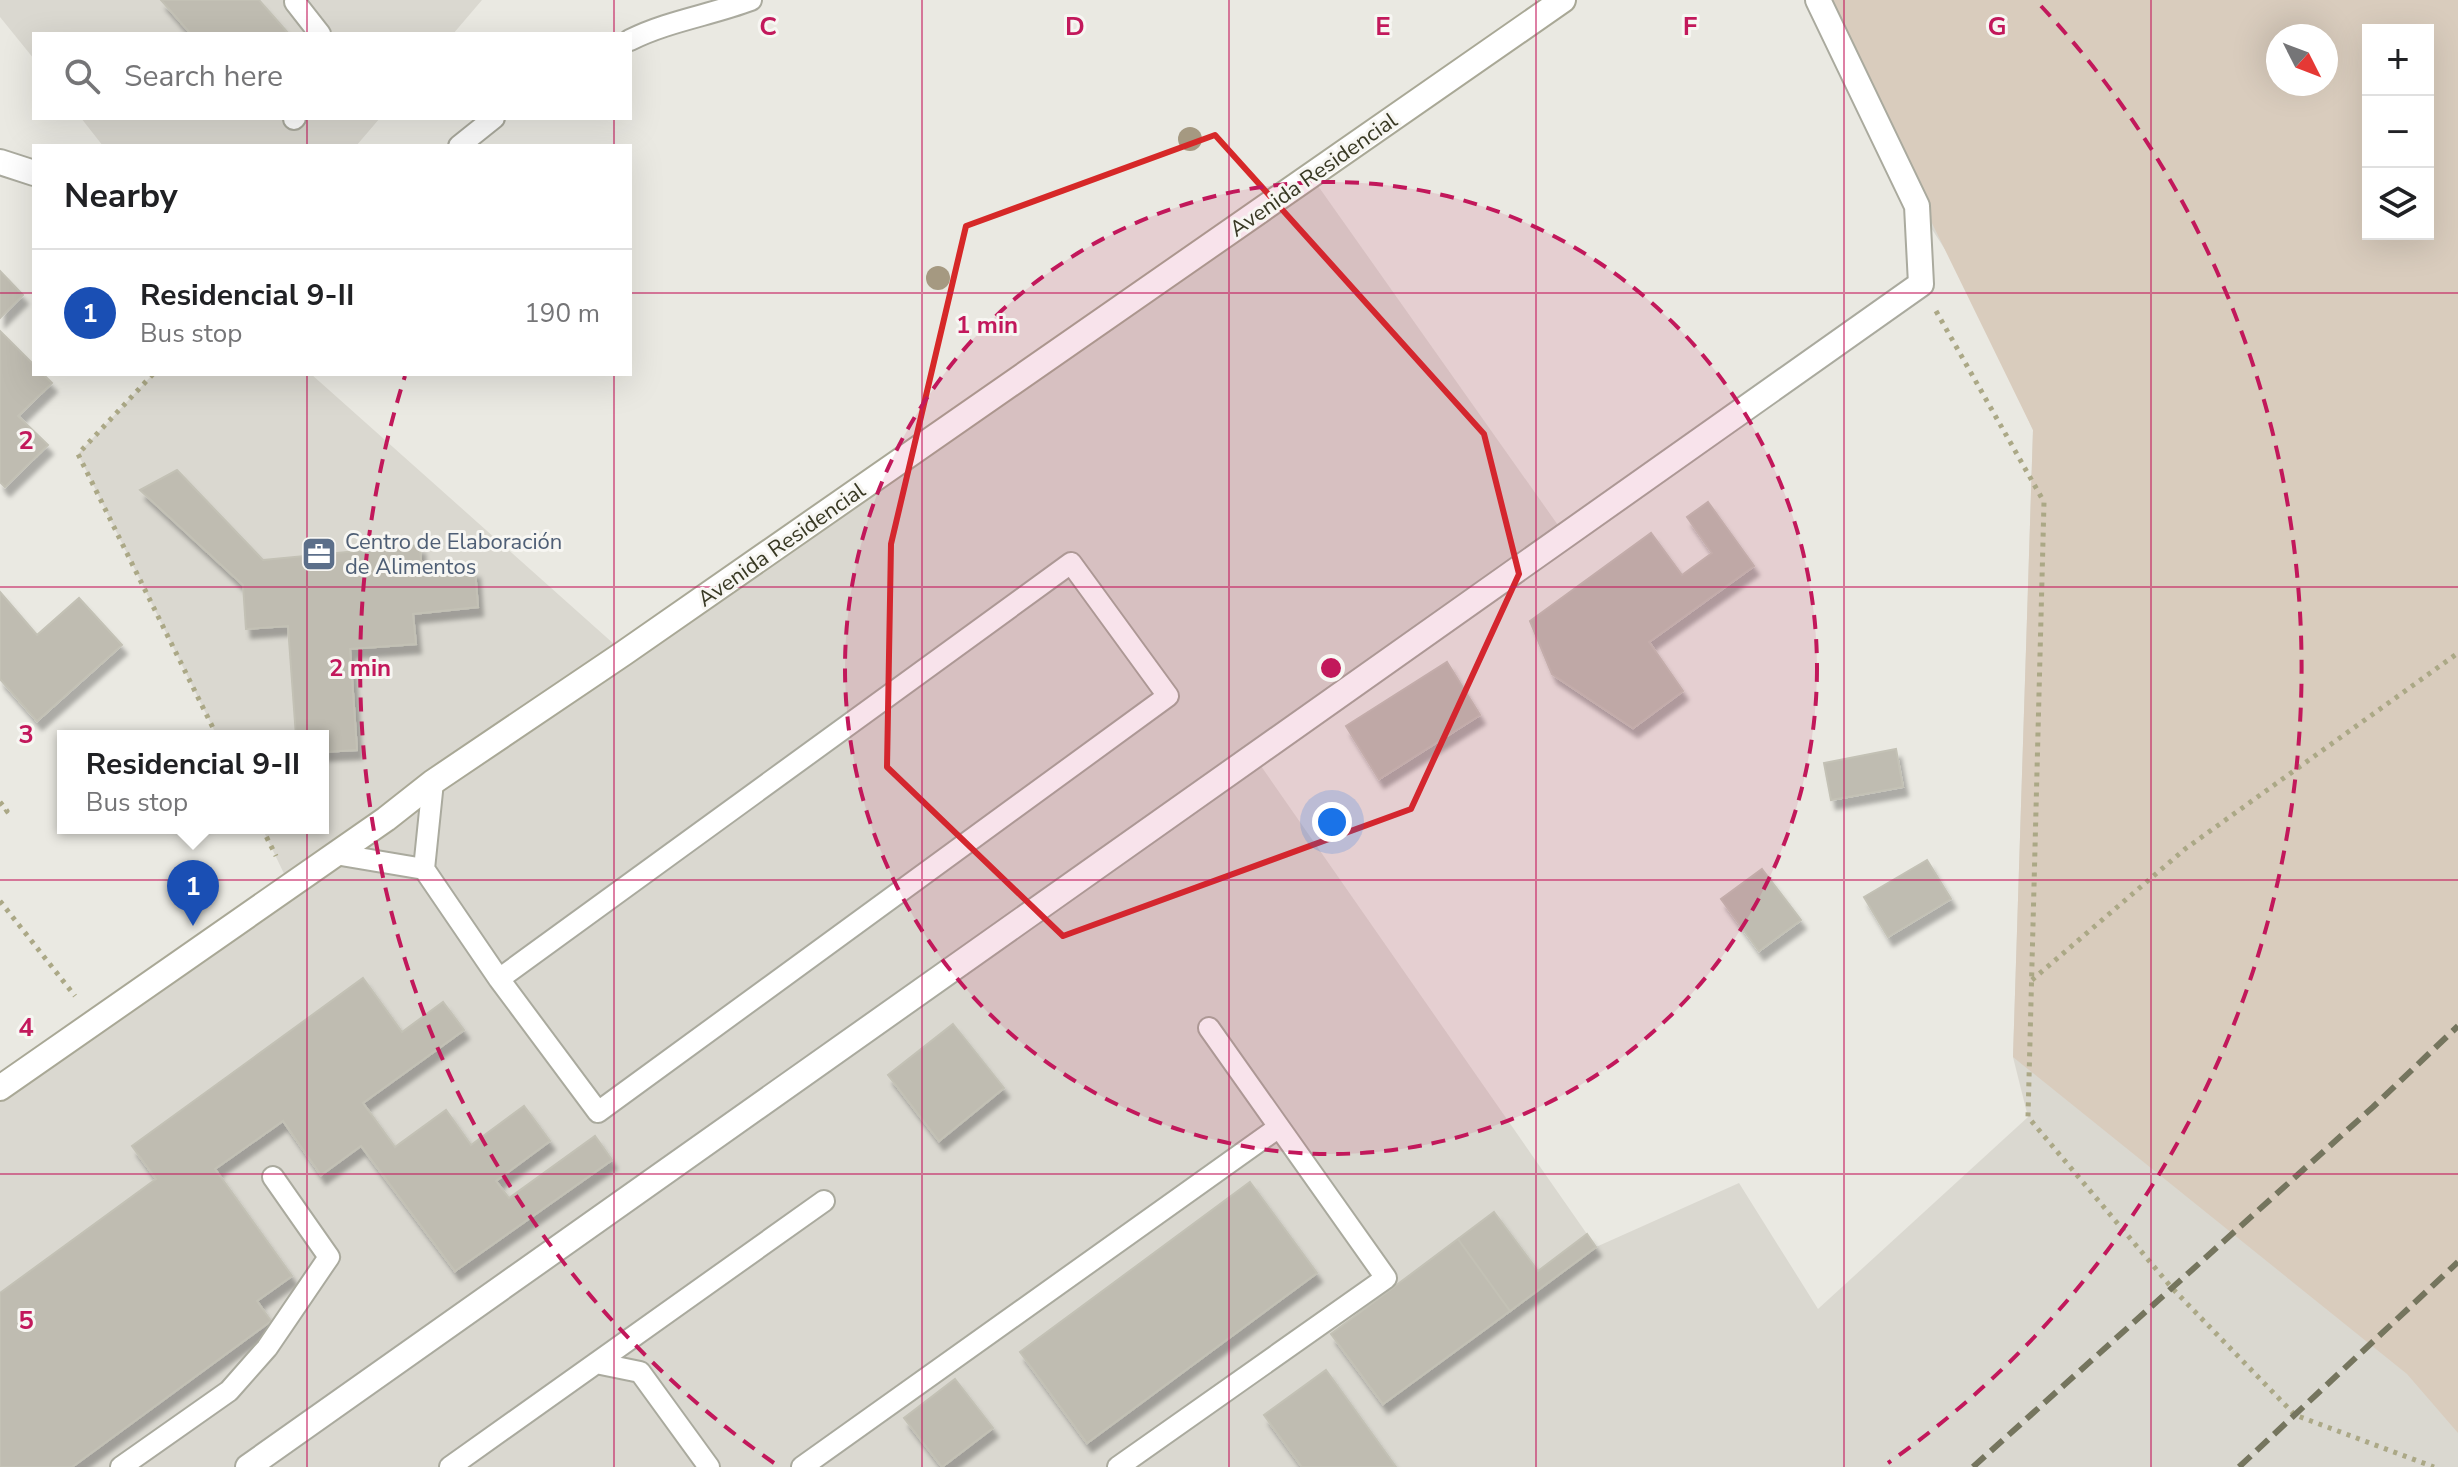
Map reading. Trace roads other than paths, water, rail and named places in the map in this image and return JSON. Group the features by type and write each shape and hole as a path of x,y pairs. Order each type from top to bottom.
{"street":[{"name":"Avenida Residencial","path":"0,1088 433,782 637,644 1563,0"},
{"path":"261,1463 1921,284 1917,206 1818,0"},
{"path":"0,162 32,172"}],"lane":[{"path":"632,39 656,27 712,14 751,0"},
{"path":"296,1 319,32"},
{"path":"462,144 492,120"},
{"path":"433,782 424,869 499,979 598,1112 1168,696 1071,563 499,979"},
{"path":"335,854 424,869"},
{"path":"1118,1467 1386,1278 1209,1028"},
{"path":"802,1467 1279,1127"},
{"path":"121,1467 229,1391 267,1348 329,1257 273,1177"},
{"path":"450,1467 824,1201"},
{"path":"596,1363 640,1372 709,1467"}],"railway":[{"path":"1973,1467 2373,1107 2458,1026"},
{"path":"2239,1467 2458,1262"}],"place":[{"name":"Centro de Elaboración de Alimentos","path":"319,554"},
{"name":"Residencial 9-II","path":"193,926"}]}
